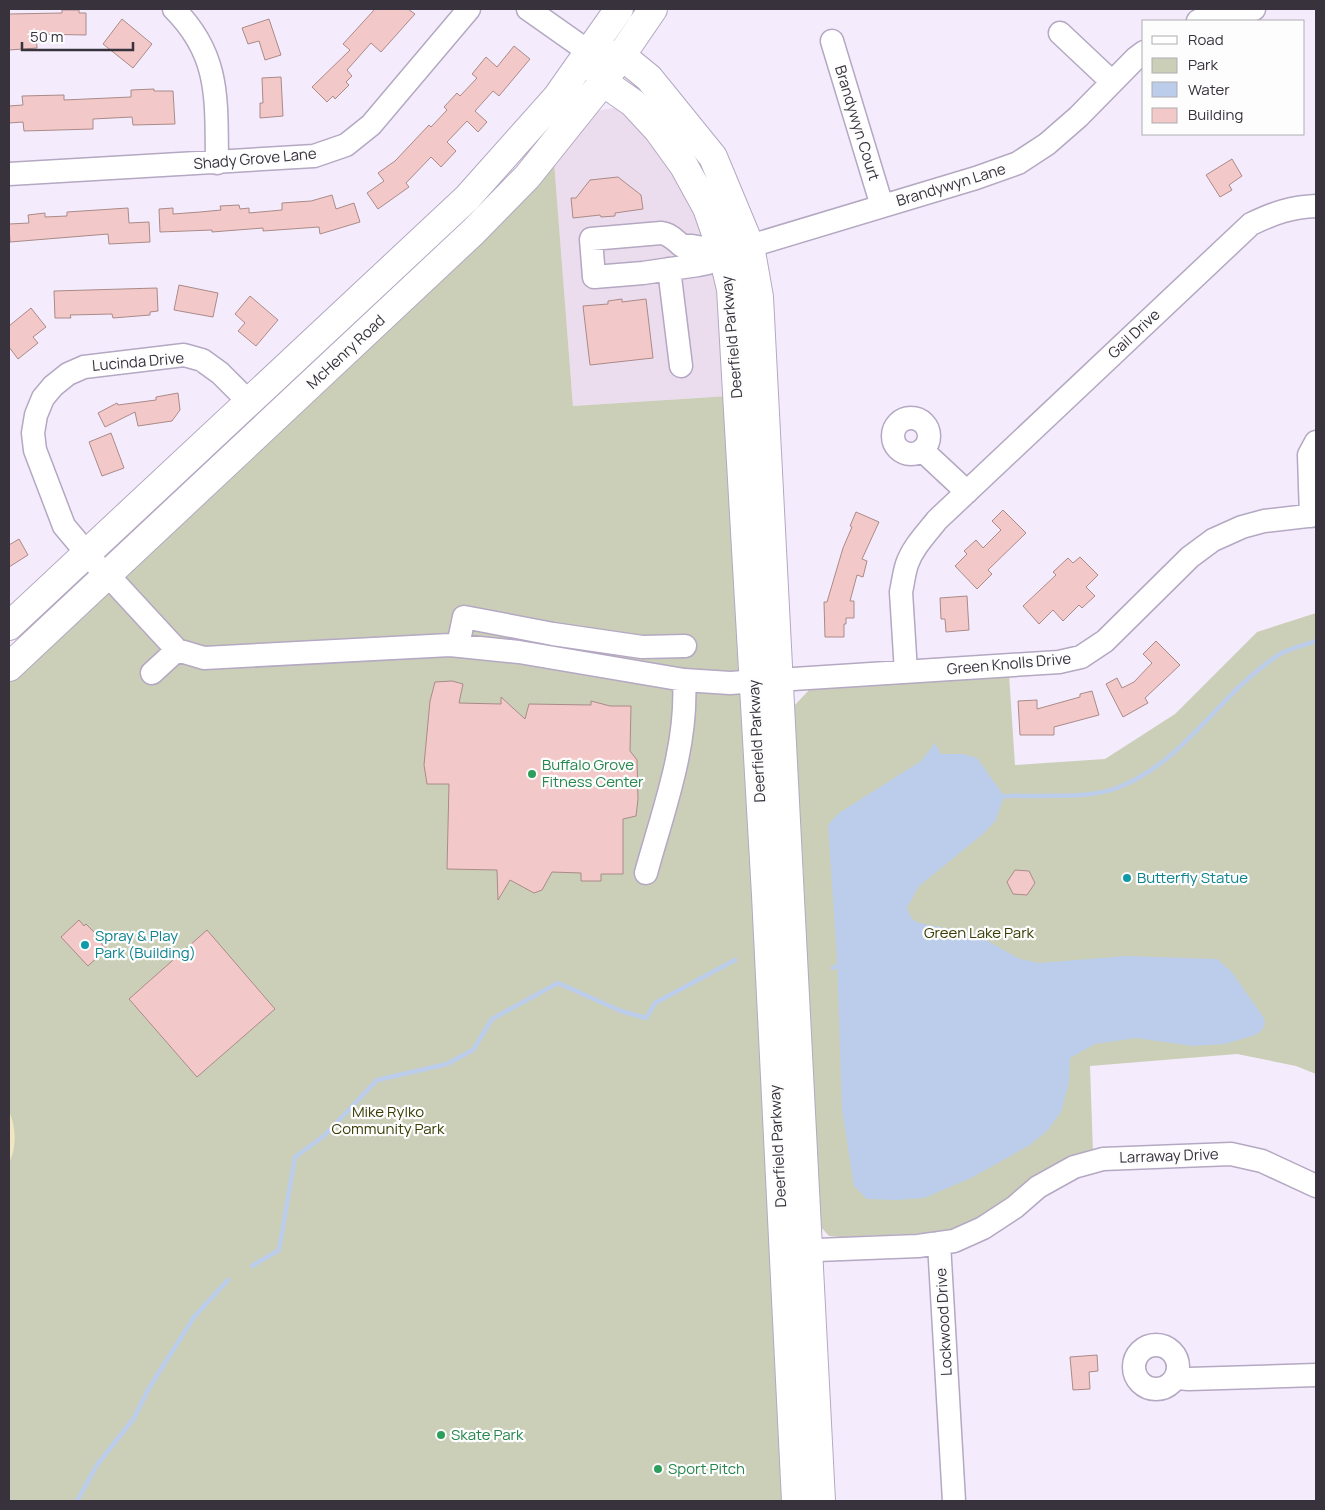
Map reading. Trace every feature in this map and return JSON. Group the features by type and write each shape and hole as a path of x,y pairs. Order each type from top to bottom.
{"main road":[{"name":"McHenry Road","path":"9,626 466,198 556,97 619,9"},
{"name":"McHenry Road","path":"9,667 473,232 527,176 603,82 653,9"},
{"path":"589,52 622,56"},
{"name":"Deerfield Parkway","path":"589,52 603,82 633,103 664,137 684,166 706,208 722,251 731,289 766,682"},
{"name":"Deerfield Parkway","path":"622,56 649,78 713,157 750,246 759,297 766,682 796,1251 821,1501"},
{"name":"Deerfield Parkway","path":"796,1251 796,1501"}],"street":[{"path":"174,9 188,22 206,51 216,89 217,163"},
{"name":"Shady Grove Lane","path":"9,174 314,156 346,145 371,125 469,9"},
{"path":"528,9 589,52"},
{"path":"1201,20 1216,14 1254,9"},
{"path":"1060,33 1112,82"},
{"name":"Brandywyn Court","path":"832,41 882,206"},
{"name":"Brandywyn Lane","path":"722,251 750,246 976,178 1018,163 1047,144 1072,122 1142,54"},
{"name":"Gail Drive","path":"906,672 901,592 907,564 918,544 937,520 1251,224 1278,212 1316,206"},
{"path":"661,233 673,237 682,246 722,251 708,263 594,277 591,240 661,233"},
{"path":"669,269 681,366"},
{"name":"Lucinda Drive","path":"177,650 117,585 106,576 64,526 35,450 33,433 36,414 42,398 53,386 68,374 84,367 184,355 202,360 220,373 250,402"},
{"name":"Green Knolls Drive","path":"177,650 204,658 458,645 519,652 684,680 730,683 1059,662 1081,657 1105,641 1190,557 1214,540 1242,527 1264,521 1314,515 1309,455 1316,442"},
{"path":"922,450 967,492"},
{"path":"458,645 464,617 642,647 685,646"},
{"path":"590,664 596,640"},
{"path":"152,673 177,650"},
{"path":"646,873 673,774 683,719 684,680"},
{"name":"Larraway Drive","path":"939,1243 954,1241 983,1228 1015,1207 1038,1187 1074,1167 1102,1159 1231,1154 1262,1161 1316,1186"},
{"path":"796,1251 918,1246 939,1243"},
{"name":"Lockwood Drive","path":"939,1243 954,1501"},
{"path":"1176,1378 1316,1375"}],"shaded area":[{"path":"613,108 623,111 655,143 703,222 718,283 728,396 573,406 554,161 591,116 601,110"}],"green space":[{"name":"Mike Rylko Community Park","path":"554,161 573,406 728,396 786,1501 9,1501 9,677"},
{"name":"Green Lake Park","path":"1316,613 1316,1074 1296,1066 1237,1054 1090,1066 1093,1152 990,1213 952,1231 829,1236 818,1224 803,864 792,708 810,689 1009,674 1015,765 1105,759 1175,714 1257,632"}],"sand":[{"path":"9,1111 15,1137 12,1157 9,1163"}],"water":[{"path":"935,743 941,754 963,754 977,758 1004,796 996,820 983,834 919,886 907,908 912,919 919,923 975,934 1020,959 1039,963 1127,956 1217,959 1231,971 1264,1018 1265,1024 1262,1030 1255,1035 1225,1044 1193,1046 1136,1038 1095,1044 1070,1058 1069,1082 1061,1112 1048,1130 1030,1145 971,1178 924,1198 896,1200 867,1199 854,1186 842,1110 837,959 828,825 839,813 921,761"}],"building":[{"path":"375,9 408,9 415,14 381,52 371,43 347,70 352,76 346,82 349,85 335,99 333,96 327,102 312,87 350,50 343,44"},
{"path":"62,10 79,10 79,13 86,13 86,35 36,34 37,48 9,50 9,14 62,13"},
{"path":"122,19 152,44 133,68 103,44"},
{"path":"269,19 281,55 265,60 259,41 248,44 242,28"},
{"path":"514,46 530,59 499,96 493,91 475,111 487,122 478,132 467,121 447,142 456,151 441,167 431,157 406,183 409,187 378,209 367,193 384,181 378,173 395,161 429,125 431,127 447,110 444,107 457,93 460,96 477,78 472,74 486,57 497,67"},
{"path":"281,77 283,116 260,118 260,103 263,103 262,78"},
{"path":"154,89 154,91 173,91 175,124 133,125 132,117 93,119 93,129 24,131 23,122 9,123 9,106 23,105 22,96 64,95 64,100 131,97 131,90"},
{"path":"1232,159 1242,176 1229,185 1232,190 1220,197 1206,175"},
{"path":"618,177 641,195 643,209 615,213 615,216 601,217 600,215 573,218 571,198 576,198 590,180"},
{"path":"332,195 336,209 354,203 360,222 320,234 319,227 263,231 263,228 212,232 212,230 160,232 159,209 173,208 173,214 221,210 220,206 239,205 240,209 249,208 249,213 282,210 282,203 311,201"},
{"path":"128,208 129,223 149,222 150,242 109,244 108,234 10,242 9,224 29,223 28,215 45,213 45,217 67,216 67,212"},
{"path":"179,285 218,293 213,317 174,310"},
{"path":"157,288 158,311 150,312 150,315 113,318 112,314 70,315 71,318 55,318 54,291"},
{"path":"250,296 278,320 256,346 238,331 245,323 235,314"},
{"path":"622,299 622,302 646,299 653,358 590,365 583,306 608,304 608,301"},
{"path":"31,308 46,327 33,337 38,343 18,359 9,347 9,326"},
{"path":"178,393 180,410 172,421 138,426 135,412 105,427 98,413 117,403 118,405 156,400 156,397"},
{"path":"111,433 124,468 102,476 89,442"},
{"path":"1003,510 1026,533 988,570 992,574 977,589 955,566 967,554 964,551 976,540 983,548 1001,530 992,521"},
{"path":"856,512 879,522 862,559 867,561 863,577 857,575 850,601 854,601 854,618 846,618 844,637 825,637 824,602 827,602"},
{"path":"19,539 28,555 9,567 9,545"},
{"path":"1080,557 1098,575 1086,587 1095,596 1082,608 1079,605 1063,621 1053,610 1039,624 1023,606 1056,575 1053,572 1068,558 1073,563"},
{"path":"967,596 969,630 946,632 945,619 941,619 940,598"},
{"path":"1156,641 1180,665 1145,698 1148,703 1123,717 1106,684 1117,678 1122,688 1134,682 1152,663 1143,654"},
{"name":"Buffalo Grove Fitness Center","path":"452,681 463,684 459,703 501,704 501,697 525,719 529,704 591,705 591,701 610,706 631,706 630,751 637,760 638,799 636,816 623,819 623,874 601,874 601,881 581,881 581,873 552,872 542,890 534,893 510,880 498,900 497,870 447,869 449,784 427,784 424,765 430,701 435,682"},
{"path":"1092,691 1099,715 1054,727 1054,735 1020,735 1018,701 1037,700 1037,709 1080,697 1080,694"},
{"path":"1015,870 1029,871 1035,883 1027,895 1013,894 1007,882"},
{"name":"Spray & Play Park (Building)","path":"79,920 84,926 86,924 101,939 99,941 106,949 88,966 61,937"},
{"path":"207,930 275,1009 197,1077 129,999"},
{"path":"1097,1355 1098,1371 1089,1372 1090,1389 1073,1390 1070,1357"}],"waterway":[{"path":"1000,797 1096,793 1117,788 1140,777 1181,746 1254,673 1283,652 1316,641"},
{"path":"252,1266 279,1250 295,1157 324,1136 377,1080 447,1064 473,1050 492,1019 558,983 621,1011 646,1018 655,1003 735,960"},
{"path":"833,968 841,964"},
{"path":"77,1501 97,1465 134,1418 149,1388 194,1317 228,1280"}],"place":[{"name":"Buffalo Grove Fitness Center","path":"532,774"},
{"name":"Butterfly Statue","path":"1127,878"},
{"name":"Spray & Play Park (Building)","path":"85,945"},
{"name":"Skate Park","path":"441,1435"},
{"name":"Sport Pitch","path":"658,1469"}]}
